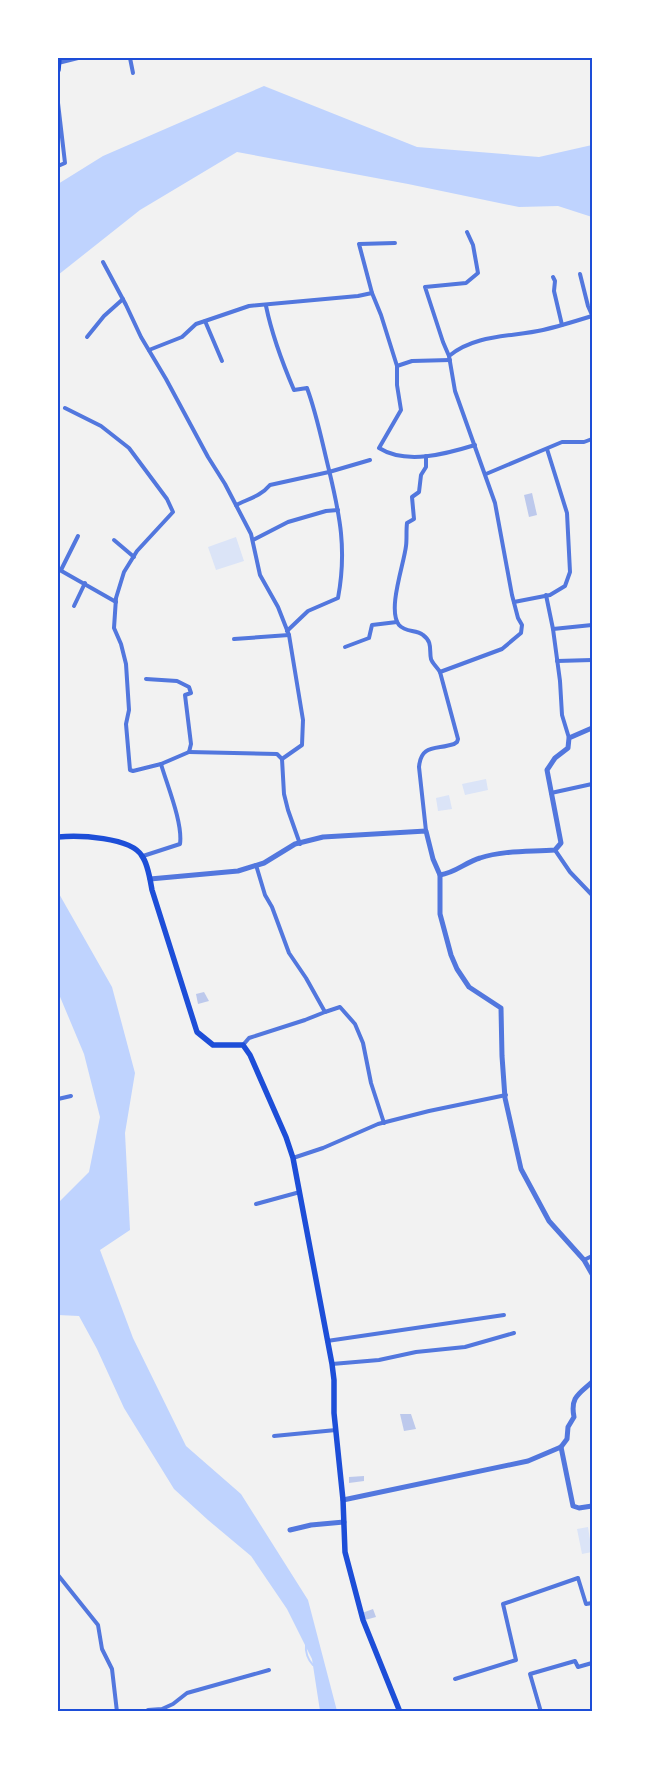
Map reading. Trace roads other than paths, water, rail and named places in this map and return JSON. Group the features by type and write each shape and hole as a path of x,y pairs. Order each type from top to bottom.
{"main road":[{"path":"58,70 59,60"},
{"path":"59,837 114,840 132,845 143,856 197,1032 213,1045 244,1044 286,1137 293,1158 300,1192 332,1364 336,1430 344,1500 345,1552 363,1620 400,1712"}],"street":[{"path":"59,60 78,58"},
{"path":"130,58 133,73"},
{"path":"58,102 65,163 58,166"},
{"path":"440,672 502,649 521,633 522,625 518,618 509,582 495,503 455,391 450,358 425,287 466,283 478,273 473,245 467,232"},
{"path":"395,243 359,244 372,293 396,366 401,410 378,448 388,454 426,456 452,452 475,445"},
{"path":"102,262 236,505 253,540 260,575 278,607 288,633 304,734 302,744 282,759"},
{"path":"396,366 412,361 450,358 465,346 480,340 543,330 592,316 580,274"},
{"path":"554,276 554,291 562,325"},
{"path":"149,350 182,337 196,324 249,306 266,306 372,293"},
{"path":"88,337 104,316 123,299"},
{"path":"234,639 288,633 308,611 338,598 344,558 338,510 316,416 307,388 294,390 274,343 266,306"},
{"path":"205,321 222,361"},
{"path":"65,408 101,426 129,448 167,499 173,512 134,557 124,572 116,602 114,628 121,644 126,664 129,710 126,724 130,770 161,764 189,752 277,754 282,759 284,794 300,844"},
{"path":"486,474 562,442 584,442 592,439"},
{"path":"514,602 546,595 565,586 570,572 567,513 547,449"},
{"path":"426,456 426,467 421,475 419,492 412,497 414,519 407,523 406,545 396,596 397,622 400,627 423,634 428,640 431,660 440,672 458,739 458,742 454,744 426,750 420,757 419,767 426,832 440,875 440,914 445,936 457,970 469,987 501,1008 502,1056 509,1121 521,1169 549,1220 584,1260 592,1274"},
{"path":"236,505 255,497 270,485 329,472 370,460"},
{"path":"253,540 288,522 326,511 338,510"},
{"path":"78,536 59,570 116,602"},
{"path":"114,540 134,557"},
{"path":"74,606 85,584"},
{"path":"440,875 448,874 479,858 555,850 561,843 547,770 555,758 568,748 569,738 562,715 553,629 546,595"},
{"path":"344,647 369,638 372,625 397,622"},
{"path":"553,629 592,625"},
{"path":"557,661 592,660"},
{"path":"146,678 177,681 189,687 191,693 185,695 191,744 189,752"},
{"path":"569,738 592,728"},
{"path":"143,856 180,844 181,837 161,764"},
{"path":"551,793 592,784"},
{"path":"150,879 238,871 264,863 295,844 312,839 332,836 426,832"},
{"path":"555,850 570,872 592,895"},
{"path":"256,865 265,895 289,953 306,978 324,1012"},
{"path":"244,1044 249,1038 305,1020 340,1006 355,1024 363,1043 371,1083 384,1123"},
{"path":"293,1158 384,1123 429,1111 506,1095"},
{"path":"58,1099 71,1096"},
{"path":"256,1204 300,1192"},
{"path":"584,1260 592,1256"},
{"path":"328,1341 504,1315"},
{"path":"332,1364 379,1360 416,1352 465,1347 514,1333"},
{"path":"344,1500 524,1463 561,1447 567,1439 568,1427 574,1417 572,1406 575,1398 592,1382"},
{"path":"274,1436 336,1430"},
{"path":"561,1447 573,1506 579,1508 592,1506"},
{"path":"290,1530 325,1523 344,1522"},
{"path":"58,1576 98,1625 102,1649 112,1669 117,1712"},
{"path":"455,1679 516,1660 503,1604 578,1578 586,1604 592,1603"},
{"path":"541,1712 530,1674 575,1661 578,1667 592,1663"},
{"path":"142,1712 162,1709 174,1704 187,1694 268,1670"}],"water":[{"path":"264,86 417,147 539,157 592,145 592,217 558,206 519,207 237,152 140,210 58,275 58,184 103,156"},
{"path":"58,892 112,987 135,1073 125,1133 130,1230 100,1250 133,1338 186,1446 241,1494 308,1600 337,1711 320,1711 312,1659 287,1609 251,1556 174,1489 124,1408 97,1349 79,1316 58,1315 58,1203 89,1172 100,1117 84,1054 58,992"}],"waterway":[{"path":"306,1645 307,1656 313,1665"}]}
